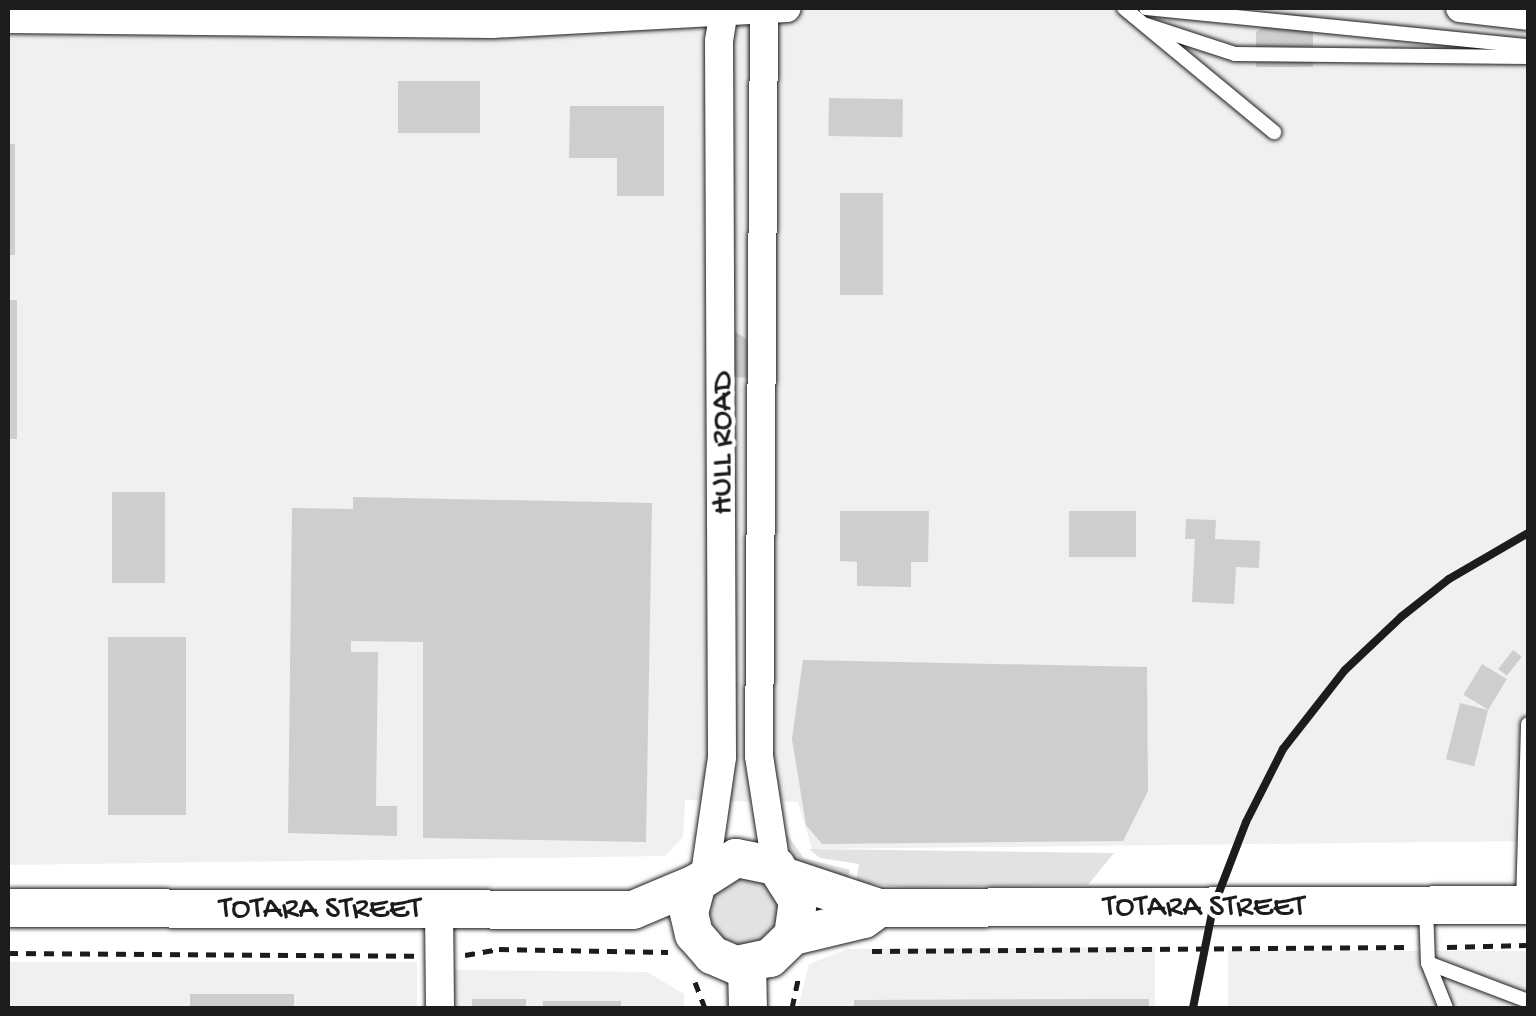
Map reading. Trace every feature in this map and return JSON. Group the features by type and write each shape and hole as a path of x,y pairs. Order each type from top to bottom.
{"main road":[{"path":"744,858 783,872 798,901 800,951 747,965 686,954 689,913 701,878 744,858"},
{"name":"TOTARA STREET","path":"783,872 879,908 1526,905"},
{"name":"TOTARA STREET","path":"8,908 633,910 701,878"},
{"name":"TOTARA STREET","path":"800,951 879,908"},
{"name":"TOTARA STREET","path":"633,910 686,954"},
{"path":"747,965 748,1008"}],"street":[{"path":"8,19 492,24 775,8"},
{"name":"HULL ROAD","path":"775,8 759,756 783,872"},
{"path":"1460,8 1528,16"},
{"name":"HULL ROAD","path":"701,878 722,756 718,42 724,11"},
{"path":"439,911 440,1008"}],"lane":[{"path":"1124,8 1274,132"},
{"path":"1146,8 1528,46"},
{"path":"1146,25 1235,54 1528,57"},
{"path":"1526,905 1528,724"},
{"path":"1426,906 1428,964 1446,1008"},
{"path":"1428,964 1528,1002"}],"path":[{"path":"852,952 1528,946"},
{"path":"8,953 441,956 647,948 686,954 705,1008"},
{"path":"792,1008 800,951"}],"shaded area":[{"path":"8,8 1528,8 1528,841 812,849 798,802 685,800 683,837 665,856 8,865"},
{"path":"782,828 804,858 850,870 847,881 795,861"},
{"path":"809,849 1114,853 1088,885 905,887 856,883 859,864 820,858"},
{"path":"744,877 768,887 778,911 768,935 744,945 720,935 710,911 720,887"},
{"path":"1155,947 1155,1008 798,1008 809,964 848,949"},
{"path":"1228,951 1528,951 1528,1008 1228,1008"},
{"path":"8,962 417,962 417,1008 8,1008"},
{"path":"449,970 647,972 684,994 684,1008 449,1008"}],"building":[{"path":"1286,14 1313,16 1313,67 1256,67 1256,32"},
{"path":"398,81 480,81 480,133 398,133"},
{"path":"829,98 903,99 902,137 828,136"},
{"path":"570,106 664,106 664,196 617,196 617,158 569,158"},
{"path":"8,144 15,144 15,255 8,255"},
{"path":"840,193 883,193 883,295 840,295"},
{"path":"8,300 17,300 17,439 8,439"},
{"path":"735,332 747,339 750,378 731,377"},
{"path":"112,492 165,492 165,583 112,583"},
{"path":"353,497 652,503 646,842 423,838 423,642 351,641 351,652 378,652 376,806 397,806 397,836 288,833 292,508 353,509"},
{"path":"840,511 929,511 928,562 911,562 911,587 857,586 857,562 840,561"},
{"path":"1069,511 1136,511 1136,557 1069,557"},
{"path":"1186,519 1216,520 1215,539 1260,541 1259,568 1236,567 1234,604 1192,602 1195,539 1185,539"},
{"path":"108,637 186,637 186,815 108,815"},
{"path":"1513,650 1522,657 1507,676 1498,669"},
{"path":"803,660 1147,667 1148,791 1123,841 822,844 806,825 792,739"},
{"path":"1482,664 1507,679 1488,710 1463,695"},
{"path":"1460,703 1488,710 1474,766 1446,759"},
{"path":"190,994 294,994 294,1008 190,1008"},
{"path":"472,999 526,999 526,1008 472,1008"},
{"path":"1149,999 1149,1008 854,1008 854,1000"},
{"path":"543,1001 621,1001 621,1008 543,1008"}],"railway":[{"path":"1193,1008 1213,908 1246,822 1283,749 1345,670 1401,617 1449,579 1528,533"}]}
